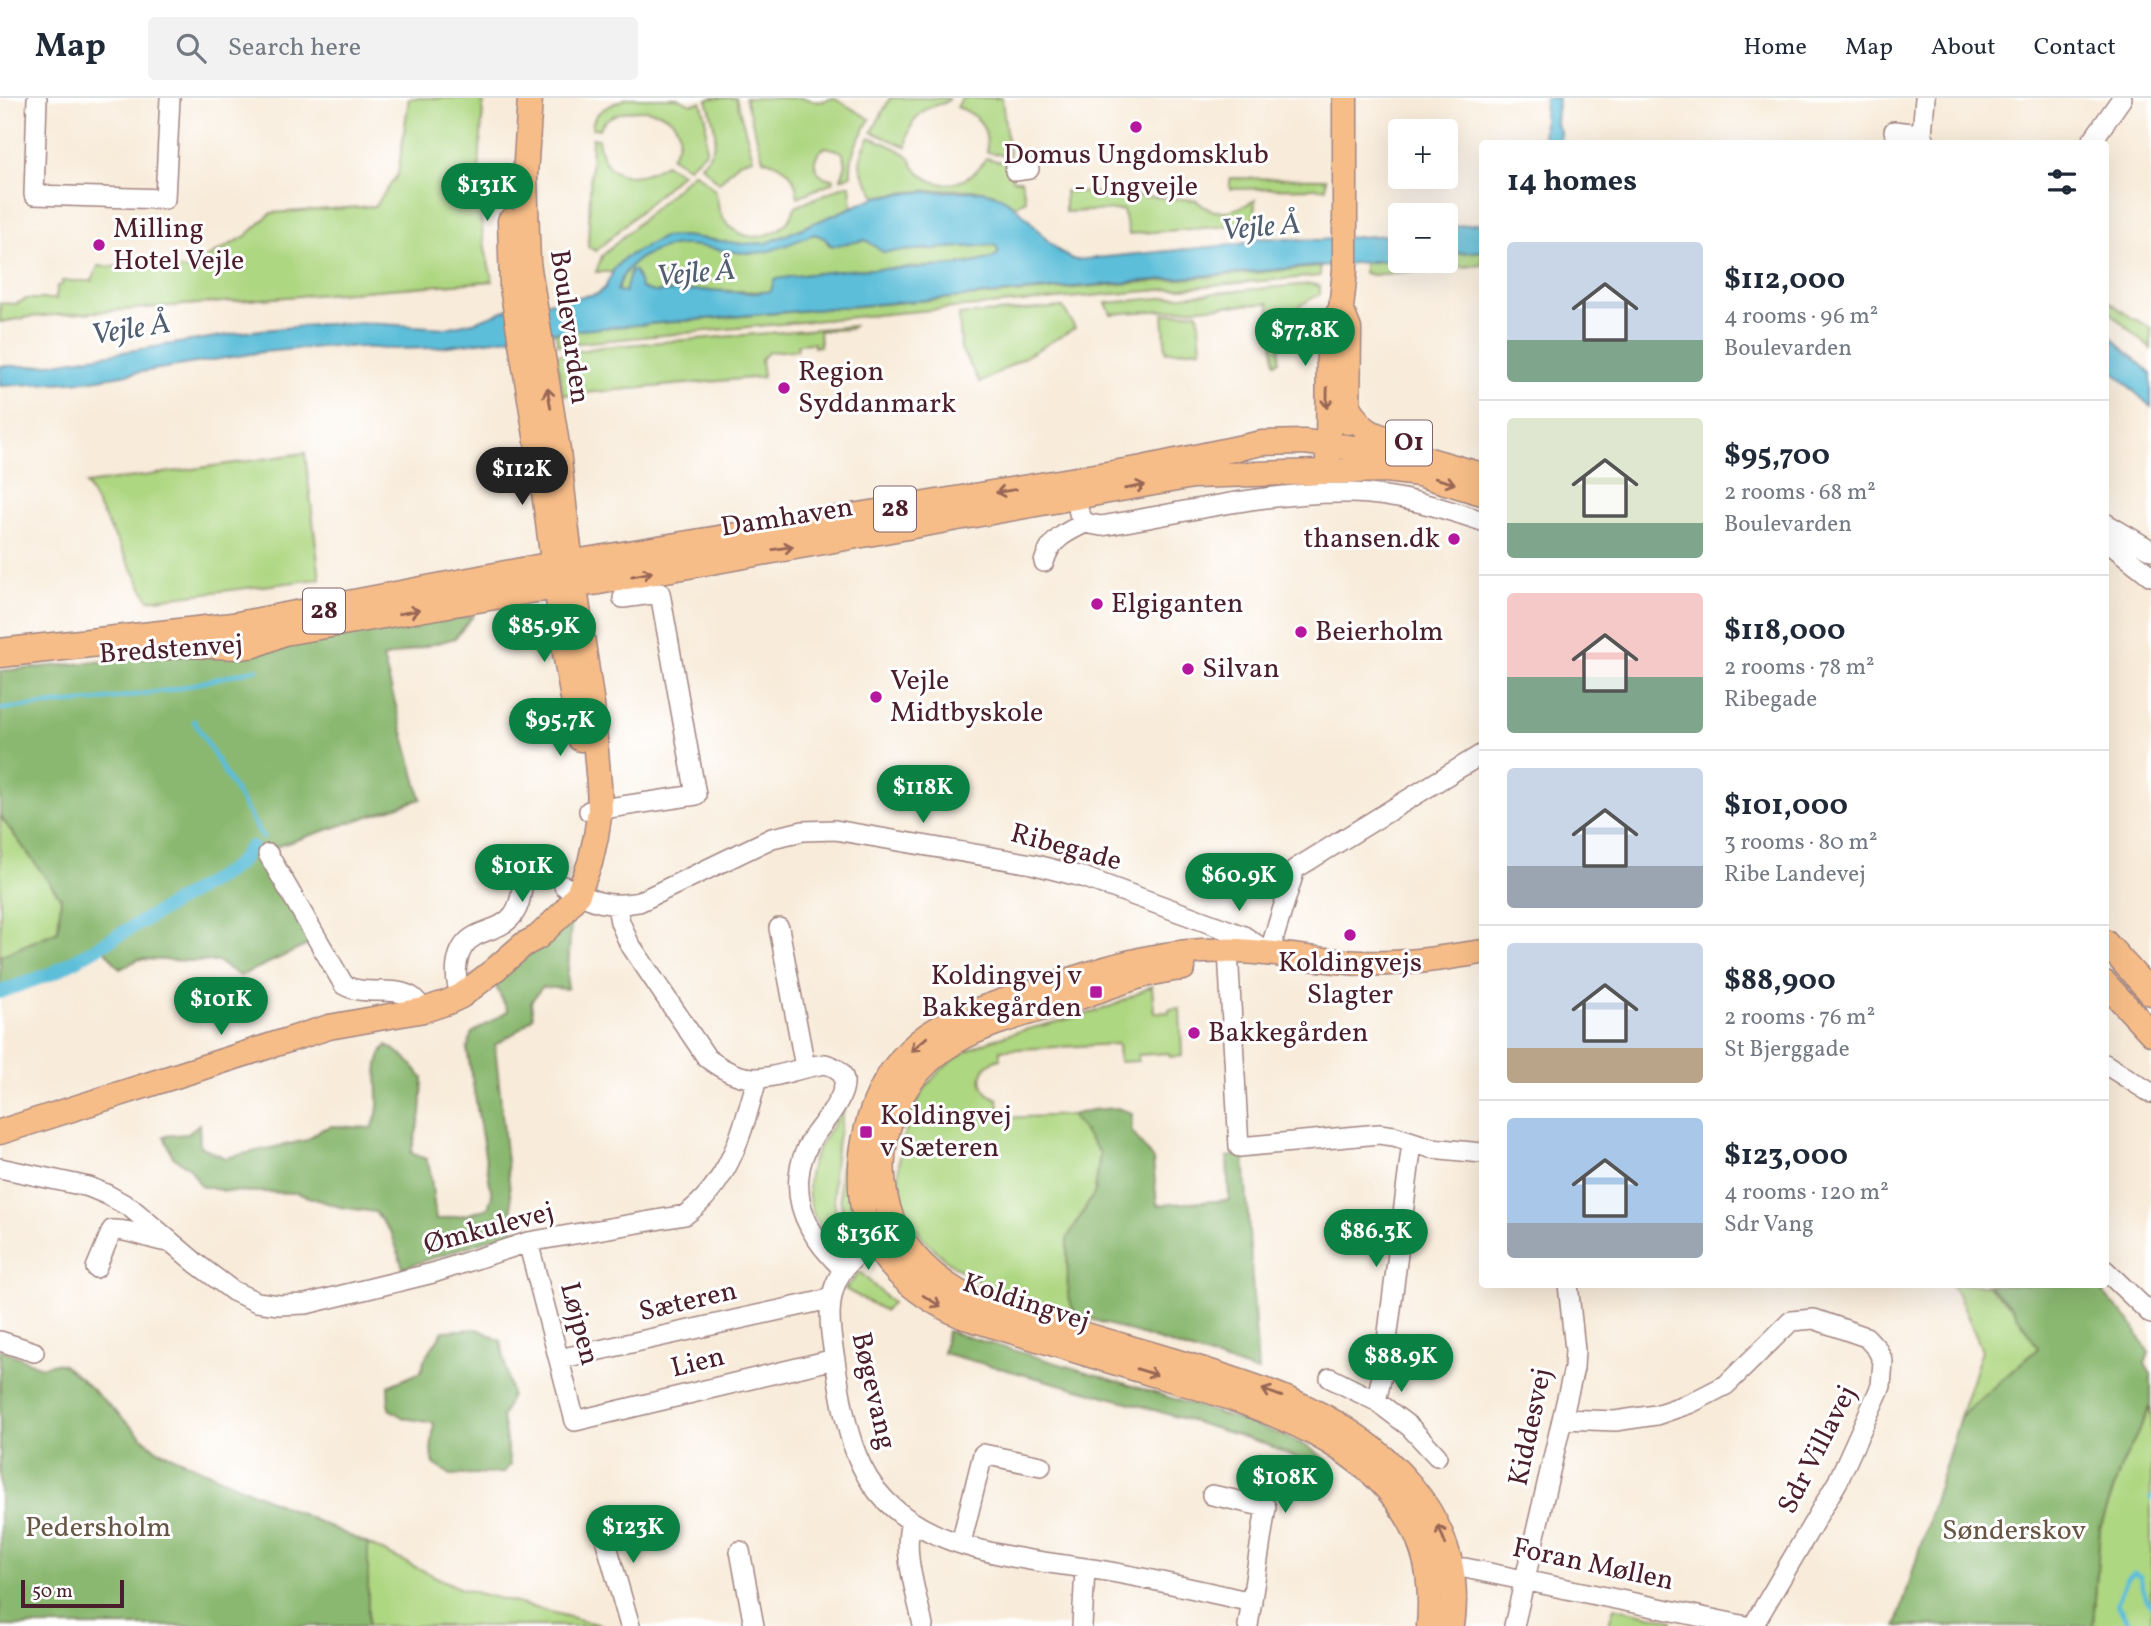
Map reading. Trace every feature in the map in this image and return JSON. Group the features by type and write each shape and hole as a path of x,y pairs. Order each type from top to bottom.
{"highway":[{"name":"Bredstenvej","path":"0,653 233,627 557,576"},
{"name":"Bredstenvej","path":"0,663 139,650"}],"main road":[{"name":"Boulevarden","path":"514,98 511,271 524,299"},
{"name":"Boulevarden","path":"530,98 525,176 524,299 539,454 586,776 595,810 590,863 571,890"},
{"name":"O1","path":"1333,454 1329,328 1341,309 1345,270 1345,98"},
{"name":"O1","path":"1333,454 1348,406 1349,329 1341,309"},
{"name":"O1","path":"1348,406 1362,428 1369,432 1479,460"},
{"name":"Damhaven","path":"1075,489 1143,468 1262,443 1304,442 1386,470 1419,474 1479,492"},
{"name":"Damhaven","path":"557,576 1075,489 1192,476 1333,454 1412,455 1479,474"},
{"name":"Bredstenvej","path":"139,650 182,645 240,648 285,633 557,576"},
{"path":"0,1132 329,1027 424,1010 461,996 523,945 538,937 563,913 571,890"},
{"path":"2109,946 2147,983"},
{"name":"Koldingvej","path":"1228,959 1269,953 1362,963 1391,963 1426,961 1479,952"},
{"name":"Koldingvej","path":"1452,1626 1439,1570 1423,1552 1415,1532 1396,1501 1375,1476 1342,1450 1306,1429 1261,1409 1175,1380 962,1316 938,1305 905,1281 890,1265 885,1235 864,1215 860,1184 863,1145 872,1107 881,1088 903,1058 921,1040 982,1008 1116,964 1165,953 1399,972 1431,970 1479,960"},
{"path":"2109,970 2151,1013"},
{"path":"2109,987 2151,1032"},
{"name":"Koldingvej","path":"1429,1626 1431,1600 1439,1570"}],"street":[{"path":"37,98 34,195 165,199 170,98"},
{"path":"1894,131 1924,139 1926,98"},
{"path":"2093,140 2122,98"},
{"path":"1075,489 1079,513 1085,523"},
{"path":"1044,562 1047,552 1062,534 1085,523 1101,526 1258,499 1305,494 1354,493 1399,499 1444,509 1479,521"},
{"path":"2109,525 2151,550"},
{"path":"2109,543 2151,576"},
{"path":"595,810 696,795 660,593 624,598"},
{"path":"1269,953 1295,869 1479,756"},
{"name":"Ribegade","path":"617,906 639,902 772,838 803,831 835,830 1032,864 1086,878 1244,936 1269,953"},
{"path":"268,854 344,985 354,991 399,993 413,997 424,1010"},
{"path":"461,996 456,970 464,946 473,937 505,924 514,914 520,902 524,866"},
{"path":"571,890 602,904 617,906 629,943 707,1058 724,1072 742,1079 757,1079 805,1067 825,1064 835,1066 843,1079 841,1099 810,1142 799,1176 804,1216 811,1233 843,1269"},
{"path":"779,928 805,1067"},
{"path":"1228,959 1239,1147 1379,1134 1394,1136 1431,1149 1479,1153"},
{"path":"2109,1067 2151,1093"},
{"name":"Ømkulevej","path":"0,1168 89,1187 131,1208 233,1291 257,1302 279,1305 306,1304 433,1273 528,1242 685,1215 699,1205 730,1162 741,1139 757,1079"},
{"path":"1376,1401 1383,1372 1412,1143"},
{"name":"Ømkulevej","path":"96,1268 111,1230 120,1229 157,1241 170,1242"},
{"name":"Bøgevang","path":"885,1235 855,1256 843,1269 830,1299 830,1328 850,1437 862,1468 884,1500 911,1522 961,1543 1011,1558 1111,1572 1252,1602"},
{"name":"Løjpen","path":"528,1242 575,1421"},
{"path":"2109,1274 2151,1314"},
{"name":"Kiddesvej","path":"1514,1626 1527,1580 1574,1368 1568,1288"},
{"name":"Sæteren","path":"559,1359 830,1299"},
{"name":"Sdr Villavej","path":"1563,1419 1615,1421 1656,1415 1691,1403 1726,1385 1791,1321 1802,1318 1814,1318 1866,1337 1883,1361 1881,1386 1838,1481 1753,1626"},
{"path":"0,1341 34,1352"},
{"name":"Lien","path":"575,1421 835,1359"},
{"path":"1330,1378 1376,1401 1410,1427 1437,1456"},
{"path":"961,1543 983,1454 1041,1466"},
{"path":"1212,1495 1266,1507 1248,1626"},
{"path":"600,1521 630,1626"},
{"path":"911,1522 907,1535 908,1549 923,1626"},
{"path":"740,1551 754,1626"},
{"name":"Foran Møllen","path":"1439,1570 1465,1568 1746,1626"},
{"path":"1082,1626 1085,1569"}],"green space":[{"path":"409,98 484,98 479,168 480,213 493,281 30,317 0,322 0,303 16,304 26,299 56,299 57,286 62,285 62,281 92,281 98,266 195,270 205,263 206,258 246,236 271,213 375,206 398,174"},
{"path":"627,98 678,98 691,104 701,102 706,118 706,151 688,167 671,157 679,139 676,126 667,117 653,112 637,110 621,113 608,119 599,129 592,128 599,112"},
{"path":"736,98 753,158 739,162 719,183 701,165 715,142 707,100"},
{"path":"745,98 803,98 819,102 834,98 870,119 853,152 851,175 841,179 846,165 845,159 841,151 826,147 817,156 815,166 821,175 833,179 833,182 798,197 788,171 763,159"},
{"path":"890,98 949,99 928,108 918,116 911,127 907,147 872,132"},
{"path":"962,98 1002,98 1009,156 987,152 986,136 981,123 972,114 957,107"},
{"path":"870,137 896,148 909,157 916,169 927,178 945,184 964,180 986,158 1006,163 1013,180 1021,180 1026,200 1015,206 994,194 966,190 917,191 876,197 860,162"},
{"path":"592,138 598,139 606,163 622,174 642,174 665,164 682,173 596,251 588,247"},
{"path":"694,172 715,191 720,212 728,225 747,236 774,232 789,220 795,207 846,185 850,185 852,207 767,243 743,244 683,236 624,258 612,272 596,272 602,256"},
{"path":"1230,178 1326,179 1326,188 1230,189"},
{"path":"1065,191 1196,200 1217,211 1239,208 1255,200 1254,224 1129,234 1123,210 1065,212"},
{"path":"815,234 825,238 829,245 866,240 883,252 994,245 999,253 992,258 949,266 803,275 767,292 703,290 653,293 641,288 636,272 630,272 625,292 617,291 626,269 639,258 661,247 683,244 752,253"},
{"path":"1479,251 1479,265 1458,267 1458,253"},
{"path":"1388,260 1388,273 1395,273 1373,275 1364,273 1364,263"},
{"path":"1320,267 1320,276 558,345 555,332"},
{"path":"1311,284 1320,286 1320,294 1287,313 1281,322 1279,361 1275,363 1269,303 1111,314 1106,303"},
{"path":"2109,301 2151,328 2151,349 2109,312"},
{"path":"1063,307 1075,328 980,383 961,349 959,315"},
{"path":"1198,312 1201,349 1166,352 1163,314"},
{"path":"853,326 850,329 819,331 820,346 814,347 814,343 798,344 797,350 769,352 761,359 763,377 563,395 556,355 602,347"},
{"path":"305,453 320,579 149,600 86,484"},
{"path":"473,616 455,638 383,658 421,799 278,846 263,855 312,943 240,976 218,962 139,959 120,969 103,948 0,994 0,956 58,931 61,898 0,816 0,671 192,653"},
{"path":"0,816 61,898 58,931 0,956"},
{"path":"571,921 567,989 542,987 531,1002 533,1017 495,1045 514,1231 403,1268 392,1234 375,1212 340,1207 296,1193 225,1191 201,1186 190,1168 173,1157 164,1136 187,1134 199,1124 200,1146 225,1158 307,1140 320,1130 332,1126 372,1128 378,1109 379,1059 387,1045 405,1057 423,1078 421,1114 411,1153 426,1159 430,1170 436,1220 488,1208 492,1196 467,1049 472,1033 508,1011 494,983"},
{"path":"1152,986 1154,1013 1180,1008 1182,1056 1170,1057 1169,1053 1138,1055 1138,1061 1119,1062 1118,1044 1000,1050 1000,1059 992,1062 983,1072 982,1084 990,1095 998,1099 1000,1118 1071,1115 1100,1152 1095,1192 1067,1239 1068,1295 1075,1314 1016,1299 982,1284 938,1253 920,1234 908,1213 900,1189 899,1162 913,1110 940,1071 976,1047 1013,1033 1109,1007"},
{"path":"1117,1108 1132,1113 1131,1130 1153,1160 1157,1205 1229,1200 1227,1157 1244,1154 1258,1372 1075,1314 1068,1295 1067,1239 1095,1192 1100,1153 1071,1115"},
{"path":"844,1110 835,1156 833,1186 842,1232 834,1246 823,1234 810,1204 809,1175 826,1135"},
{"path":"843,1148 855,1221 853,1238 844,1217 840,1194"},
{"path":"860,1272 892,1303 885,1311 845,1289"},
{"path":"1953,1288 1991,1288 2012,1307 2038,1348 1960,1417 1982,1350 1958,1294"},
{"name":"Sønderskov","path":"1991,1288 2098,1288 2130,1321 2149,1353 2145,1364 2151,1374 2151,1406 2121,1467 2100,1529 2093,1626 1896,1626 1960,1417 2038,1348 2012,1307"},
{"path":"478,1329 501,1341 511,1395 502,1417 510,1465 503,1473 451,1475 434,1464 431,1451 434,1423 404,1418 389,1409 388,1386 421,1372 424,1360 443,1331"},
{"path":"947,1331 1261,1427 1311,1449 1332,1466 1327,1471 1263,1443 1131,1403 943,1353"},
{"name":"Pedersholm","path":"0,1349 41,1367 55,1363 63,1365 154,1448 368,1544 368,1626 0,1626"},
{"path":"2151,1406 2151,1626 2093,1626 2100,1529 2121,1467"},
{"path":"368,1544 459,1588 604,1626 368,1626"},
{"path":"1614,1607 1672,1620 1670,1626 1608,1626"}],"water":[{"path":"1545,98 1558,98 1556,124 1560,131 1560,140 1543,140"},
{"path":"982,191 997,195 1021,212 1051,244 1075,260 1241,244 1259,238 1319,240 1388,235 1388,260 556,332 433,348 333,346 262,352 86,381 0,386 0,366 37,366 252,331 365,323 446,328 477,321 511,308 597,294 605,288 614,269 624,258 663,237 683,236 743,244 767,243 876,197 917,192","holes":["815,234 832,246 866,240 883,252 994,245 999,253 989,259 951,266 848,270 786,278 774,280 771,291 755,293 703,290 653,292 641,288 635,271 631,270 625,292 617,291 624,275 640,258 676,246 700,246 752,253 777,249"]},
{"path":"1479,223 1479,251 1458,253 1458,226"},
{"path":"2109,335 2151,374 2151,407 2109,368"}],"waterway":[{"path":"0,709 93,701 171,690 257,669"},
{"path":"194,721 263,838"},
{"path":"0,992 53,973 219,877 238,864 251,847"},
{"path":"2131,1626 2117,1604 2127,1578 2134,1573 2140,1576 2151,1606"}],"place":[{"name":"Domus Ungdomsklub - Ungvejle","path":"1136,127"},
{"name":"Milling Hotel Vejle","path":"99,245"},
{"name":"Region Syddanmark","path":"784,388"},
{"name":"thansen.dk","path":"1454,539"},
{"name":"Elgiganten","path":"1097,604"},
{"name":"Beierholm","path":"1301,632"},
{"name":"Silvan","path":"1188,669"},
{"name":"Vejle Midtbyskole","path":"876,697"},
{"name":"Koldingvejs Slagter","path":"1350,935"},
{"name":"Koldingvej v Bakkegården","path":"1096,992"},
{"name":"Bakkegården","path":"1194,1033"},
{"name":"Koldingvej v Sæteren","path":"866,1132"}],"water label":[{"name":"Vejle Å","path":"1261,228"},
{"name":"Vejle Å","path":"696,274"},
{"name":"Vejle Å","path":"131,330"}]}
